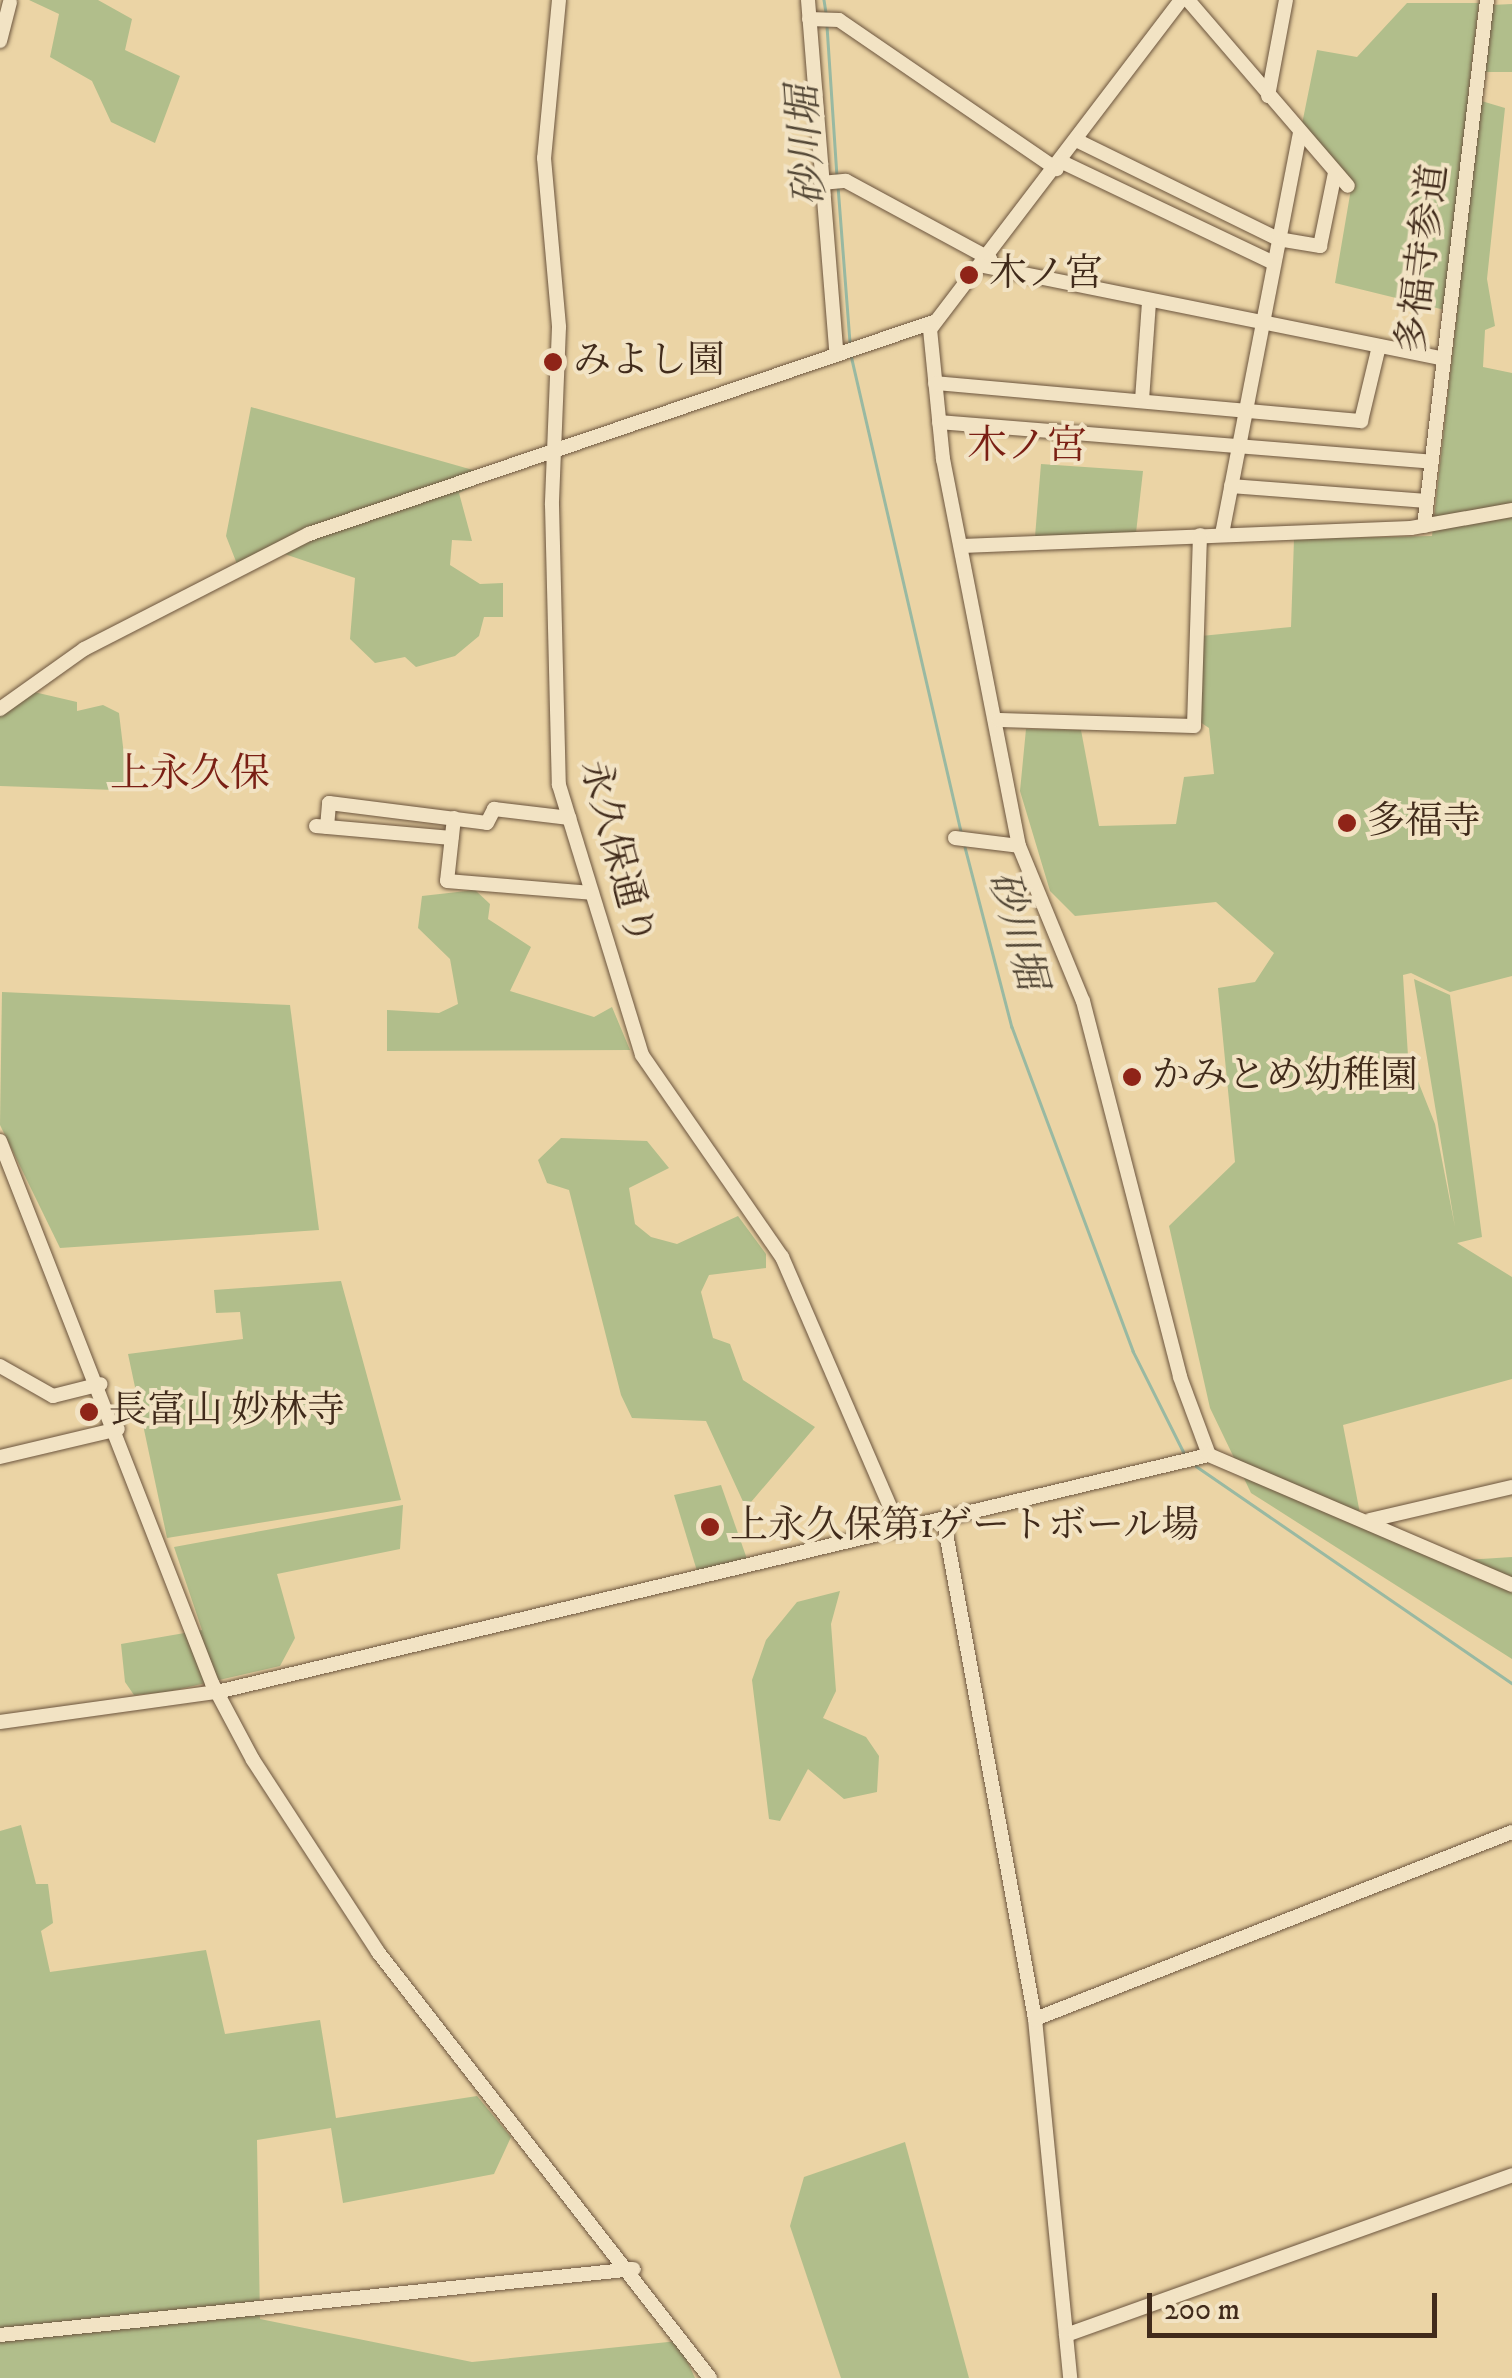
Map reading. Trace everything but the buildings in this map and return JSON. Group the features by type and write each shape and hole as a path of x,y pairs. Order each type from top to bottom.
{"street":[{"name":"永久保通り","path":"559,0 544,158 559,327 554,745 569,818 642,1055 782,1257 902,1532"},
{"path":"808,0 838,349"},
{"path":"0,709 84,648 310,534 862,340 933,322 987,262 1185,0 1348,186"},
{"path":"1268,96 1286,0"},
{"name":"多福寺参道","path":"1424,526 1487,0"},
{"path":"0,40 10,2"},
{"path":"809,20 832,17 1059,165 1274,263"},
{"path":"1222,534 1300,132"},
{"path":"1076,140 1278,239 1320,246 1336,173"},
{"path":"823,182 844,181 987,262 1149,302 1444,360"},
{"path":"1164,211 1175,188"},
{"path":"1142,400 1149,302"},
{"path":"933,322 939,422 999,720 1019,846 1072,966 1180,1377 1205,1457"},
{"path":"935,383 1361,422 1379,346"},
{"path":"939,422 1430,462"},
{"path":"1230,486 1426,501"},
{"path":"962,546 1424,526 1512,510"},
{"path":"999,720 1194,726 1200,536"},
{"path":"451,838 322,826 330,802 486,823 494,809 569,818"},
{"path":"454,818 447,881 592,892"},
{"path":"955,838 1019,846"},
{"path":"0,1141 101,1384 217,1692 378,1952 634,2269 710,2378"},
{"path":"0,1366 53,1396 101,1384"},
{"path":"0,1457 118,1429"},
{"path":"0,1722 217,1692 1205,1457 1369,1520 1512,1585"},
{"path":"1369,1520 1512,1487"},
{"path":"944,1522 1035,2018 1070,2378"},
{"path":"1035,2018 1512,1832"},
{"path":"1066,2336 1512,2175"},
{"path":"0,2335 634,2269"}],"green space":[{"path":"29,0 98,0 132,19 125,50 180,76 155,143 111,122 92,81 50,57 59,14"},
{"path":"1407,3 1479,3 1468,97 1505,108 1487,279 1495,326 1485,330 1483,367 1512,373 1512,976 1450,992 1411,973 1403,975 1408,1056 1435,1124 1455,1227 1414,979 1450,995 1482,1237 1457,1243 1512,1277 1512,1379 1343,1425 1362,1524 1450,1561 1512,1557 1512,1659 1251,1493 1210,1408 1169,1226 1235,1162 1218,988 1255,982 1274,953 1216,902 1075,916 1050,891 1020,791 1026,729 1081,730 1099,826 1176,824 1184,777 1214,774 1209,728 1200,722 1201,636 1291,627 1294,539 1432,536 1457,313 1335,283 1352,183 1302,124 1317,50 1357,57"},
{"path":"1512,4 1512,72 1484,72 1491,5"},
{"path":"251,407 494,476 459,493 472,541 452,540 450,565 480,584 503,583 503,617 484,617 479,636 455,656 416,667 405,657 375,663 350,639 355,578 270,549 237,564 226,536"},
{"path":"1041,464 1143,471 1136,533 1035,537"},
{"path":"34,692 77,702 77,711 103,705 119,713 127,780 115,790 0,786 0,712"},
{"path":"475,890 490,904 488,919 531,947 510,991 594,1017 612,1007 630,1050 387,1051 387,1010 439,1013 458,1004 450,959 418,928 422,896"},
{"path":"2,992 290,1005 319,1230 60,1248 0,1125"},
{"path":"561,1138 647,1141 669,1168 629,1188 635,1224 651,1237 677,1244 738,1216 766,1254 766,1268 709,1275 701,1292 713,1338 730,1344 743,1380 815,1427 746,1508 706,1421 632,1418 621,1395 569,1190 547,1183 538,1160"},
{"path":"341,1281 401,1500 167,1538 128,1354 243,1339 240,1312 216,1313 214,1290"},
{"name":"上永久保第1ゲートボール場","path":"721,1485 747,1559 697,1571 674,1495"},
{"path":"403,1505 400,1549 277,1574 295,1638 280,1666 167,1692 134,1695 125,1682 121,1644 202,1630 174,1547"},
{"path":"840,1591 831,1624 836,1691 823,1718 866,1737 879,1756 877,1792 844,1799 808,1769 780,1821 769,1819 752,1680 766,1640 797,1602"},
{"path":"21,1825 36,1884 48,1884 53,1923 41,1931 50,1972 206,1950 225,2034 320,2020 336,2118 477,2096 511,2137 494,2174 343,2203 331,2128 257,2140 260,2319 472,2362 678,2341 695,2378 0,2378 0,1831"},
{"path":"905,2142 969,2378 841,2378 790,2226 804,2177"}],"waterway":[{"name":"砂川堀","path":"824,0 826,13"},
{"name":"砂川堀","path":"827,26 837,178"},
{"name":"砂川堀","path":"838,186 850,342"},
{"name":"砂川堀","path":"851,355 962,834"},
{"name":"砂川堀","path":"965,847 1012,1027 1133,1351 1184,1453"},
{"name":"砂川堀","path":"1196,1466 1512,1683"}],"place":[{"name":"木ノ宮","path":"969,275"},
{"name":"みよし園","path":"553,362"},
{"name":"多福寺","path":"1347,823"},
{"name":"かみとめ幼稚園","path":"1132,1077"},
{"name":"長富山 妙林寺","path":"89,1412"},
{"name":"上永久保第1ゲートボール場","path":"710,1527"}],"district":[{"name":"木ノ宮","path":"1027,447"},
{"name":"上永久保","path":"190,775"}]}
